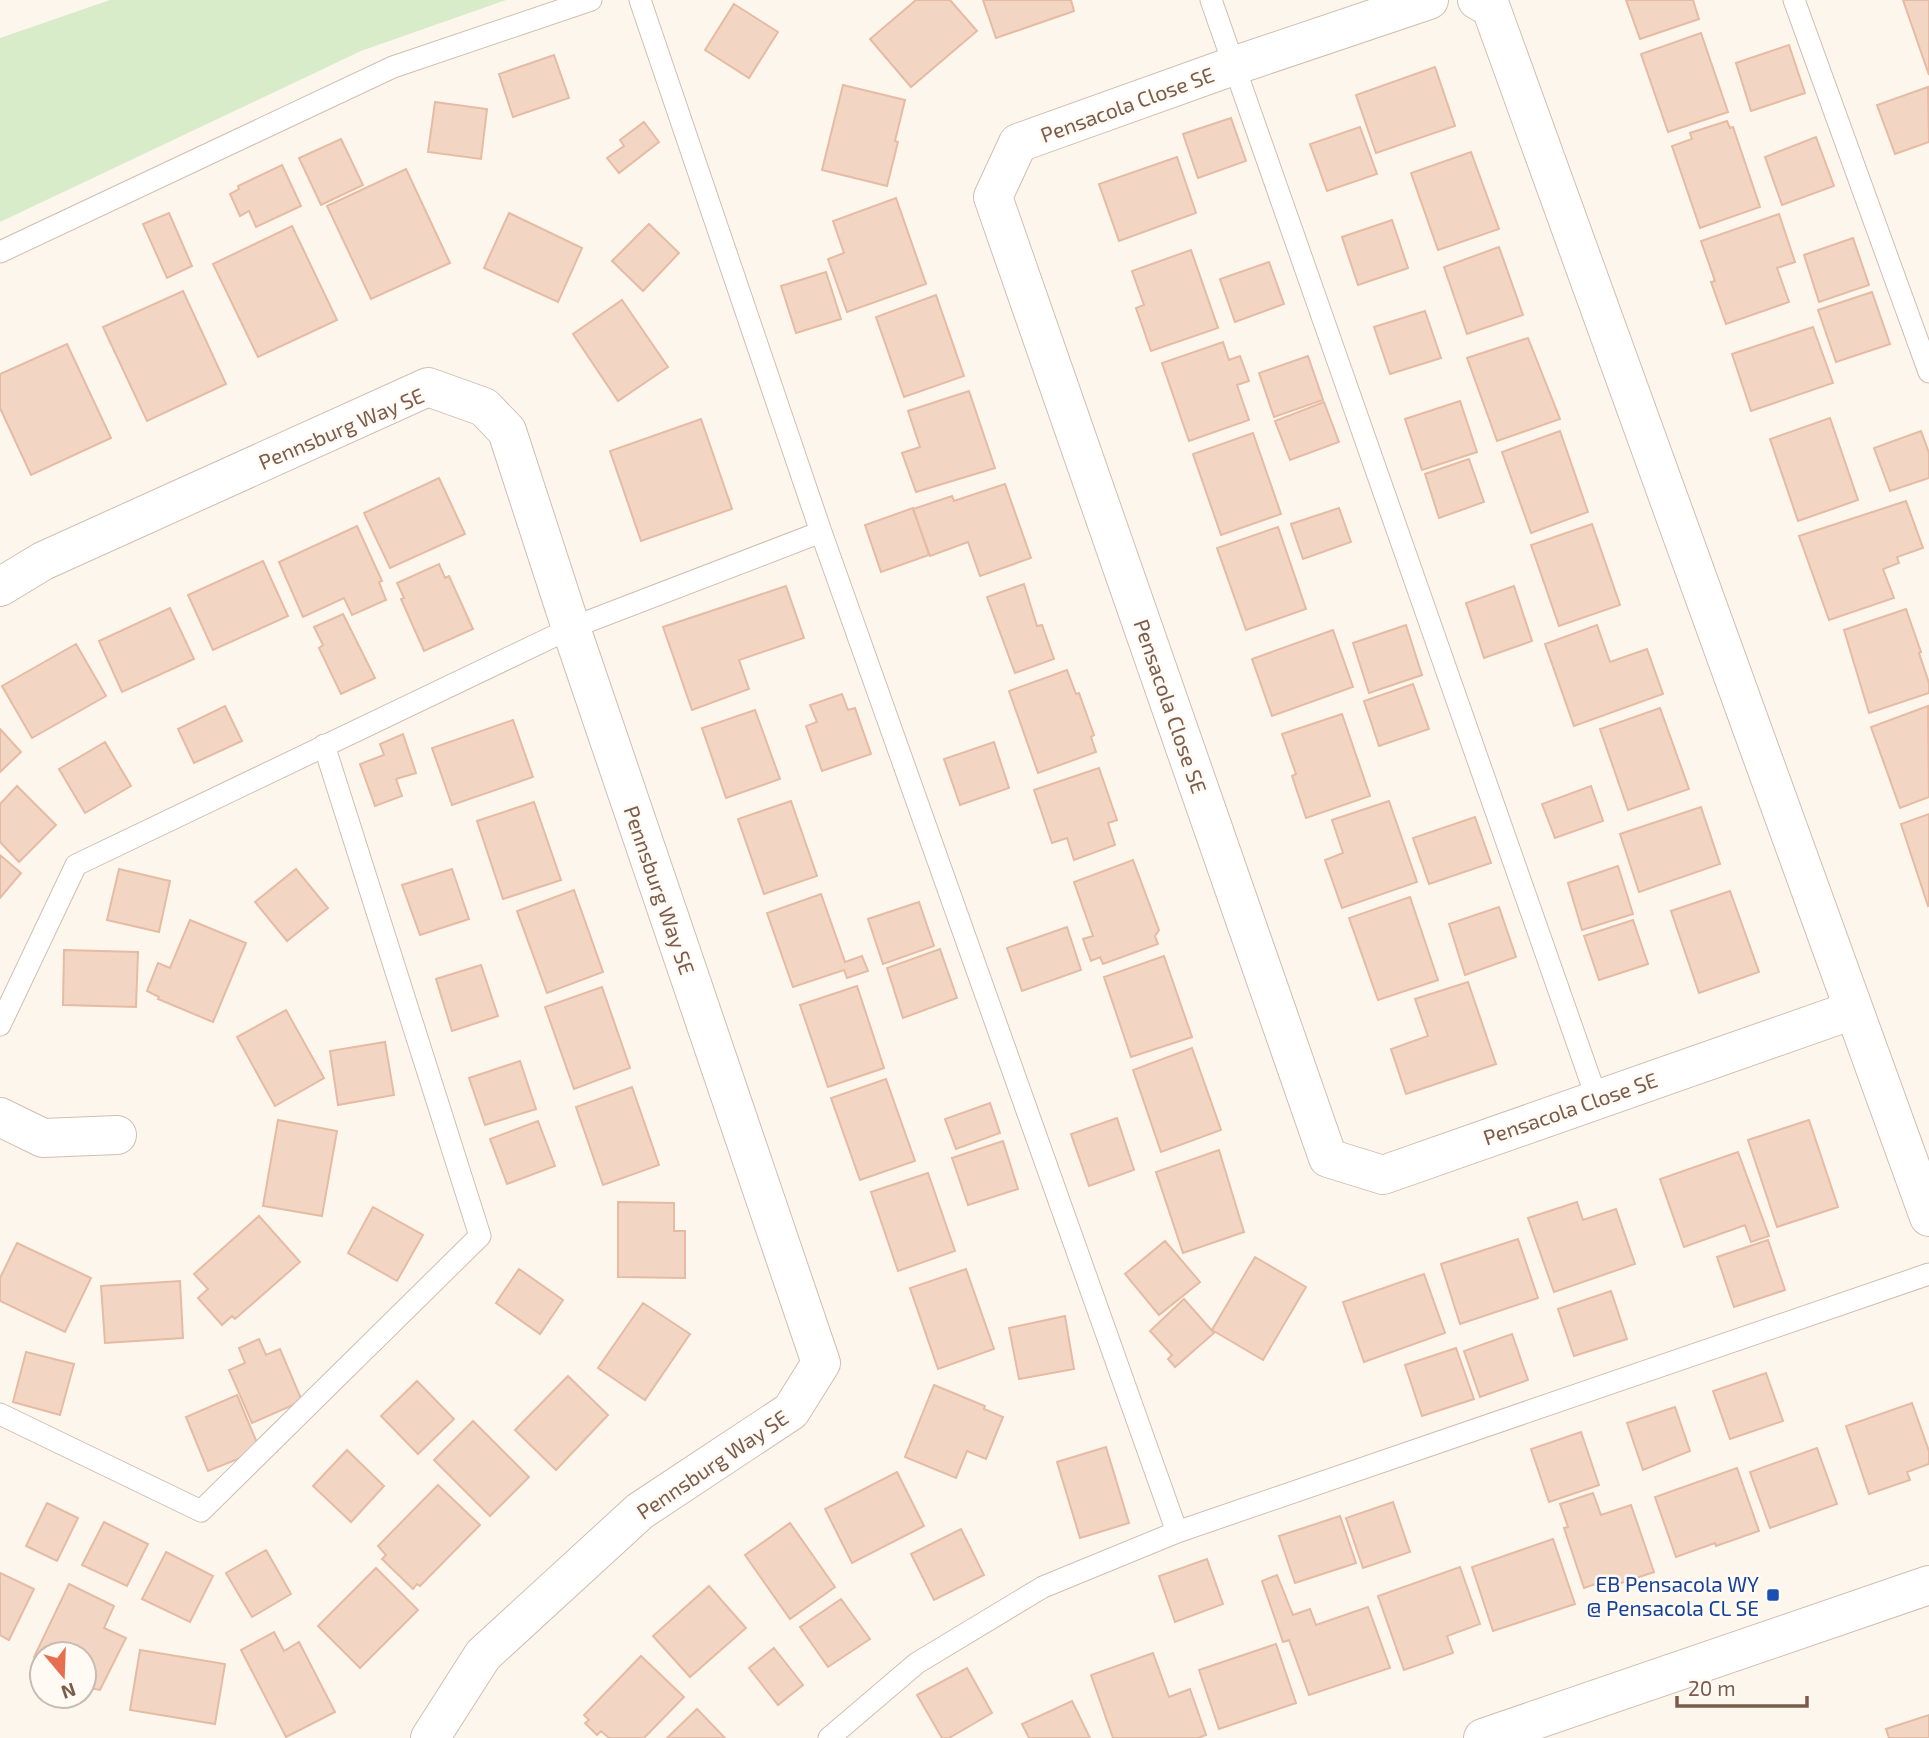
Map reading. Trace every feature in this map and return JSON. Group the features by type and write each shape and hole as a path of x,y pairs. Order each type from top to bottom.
{"street":[{"name":"Pensacola Close SE","path":"1429,0 1233,66 1018,144 993,197 1328,1158 1383,1174 1853,1010"},
{"path":"1477,0 1491,8 1929,1217"},
{"name":"Pennsburg Way SE","path":"0,587 43,561 428,387 484,407 507,431 571,628 821,1363 792,1411 640,1511 483,1655 430,1738"},
{"path":"0,1117 44,1138 117,1135"},
{"path":"1483,1738 1525,1731 1929,1586"}],"lane":[{"path":"0,252 393,67 591,0"},
{"path":"640,0 821,532 1177,1532"},
{"path":"1211,0 1597,1098"},
{"path":"1794,0 1929,372"},
{"path":"0,1026 76,865 571,628 821,532"},
{"path":"0,1414 201,1511 480,1236 324,745"},
{"path":"829,1738 917,1663 1043,1587 1177,1532 1929,1274"}],"green space":[{"path":"110,0 506,0 361,51 0,222 0,38"}],"building":[{"path":"916,0 950,0 977,31 911,87 870,39"},
{"path":"983,0 1071,0 1074,11 996,38"},
{"path":"1626,0 1693,0 1699,19 1640,39"},
{"path":"1903,0 1929,0 1929,75"},
{"path":"734,4 778,32 749,78 705,50"},
{"path":"1701,33 1728,112 1668,132 1641,54"},
{"path":"1789,45 1805,93 1751,111 1736,63"},
{"path":"554,55 569,98 513,117 499,74"},
{"path":"1435,67 1455,126 1376,153 1356,95"},
{"path":"843,85 905,100 887,186 822,170"},
{"path":"1928,87 1929,142 1895,154 1877,105"},
{"path":"435,102 487,109 481,159 428,152"},
{"path":"1231,118 1246,161 1198,178 1183,134"},
{"path":"1727,121 1730,128 1733,127 1760,207 1700,228 1672,146 1692,139 1690,133"},
{"path":"644,122 659,142 619,173 607,158 624,146 620,140"},
{"path":"1360,127 1377,174 1327,191 1310,144"},
{"path":"1816,137 1834,186 1782,205 1765,157"},
{"path":"341,139 363,185 321,205 299,158"},
{"path":"1471,152 1499,229 1438,250 1411,173"},
{"path":"1177,157 1196,213 1119,241 1099,184"},
{"path":"282,165 301,206 256,227 249,211 240,216 230,194 239,189 238,186"},
{"path":"406,169 450,263 371,299 327,206"},
{"path":"896,198 926,284 847,312 828,259 844,253 833,221"},
{"path":"169,213 192,266 167,278 143,224"},
{"path":"509,213 582,248 558,302 484,268"},
{"path":"1779,214 1795,262 1777,268 1789,302 1726,324 1711,282 1715,281 1701,241"},
{"path":"1392,220 1408,268 1358,285 1342,237"},
{"path":"649,224 679,253 643,291 612,261"},
{"path":"292,226 337,320 258,357 213,264"},
{"path":"1853,238 1869,285 1819,302 1804,255"},
{"path":"1499,247 1523,315 1467,334 1444,267"},
{"path":"1191,250 1218,328 1151,351 1136,308 1144,305 1132,271"},
{"path":"1269,262 1284,304 1235,322 1220,279"},
{"path":"826,272 841,319 796,333 781,286"},
{"path":"183,291 226,384 147,421 103,327"},
{"path":"1872,292 1890,344 1836,362 1818,310"},
{"path":"936,295 964,376 904,397 876,317"},
{"path":"622,300 668,367 618,401 573,334"},
{"path":"1425,311 1441,358 1390,374 1374,327"},
{"path":"1813,327 1833,383 1751,411 1732,354"},
{"path":"1528,338 1560,419 1497,441 1467,358"},
{"path":"1223,342 1229,360 1240,356 1249,381 1237,385 1249,420 1189,441 1162,363"},
{"path":"67,344 111,438 31,475 0,408 0,374"},
{"path":"1308,356 1323,400 1274,417 1259,373"},
{"path":"969,391 995,468 916,492 902,453 920,447 908,411"},
{"path":"1460,401 1477,452 1422,470 1405,419"},
{"path":"1324,402 1339,442 1290,460 1275,421"},
{"path":"1830,418 1858,500 1798,521 1770,439"},
{"path":"701,419 732,509 641,541 610,451"},
{"path":"1560,431 1588,512 1531,533 1502,452"},
{"path":"1921,431 1929,453 1929,478 1890,491 1874,448"},
{"path":"1253,433 1281,514 1221,535 1193,454"},
{"path":"1469,459 1484,502 1439,518 1425,474"},
{"path":"439,478 465,534 390,568 364,513"},
{"path":"1005,484 1031,558 980,576 968,542 930,556 913,509 952,496 954,501"},
{"path":"1906,501 1923,548 1897,557 1899,563 1883,569 1894,598 1829,620 1799,536"},
{"path":"913,508 929,555 881,572 865,525"},
{"path":"1339,508 1351,542 1303,559 1291,524"},
{"path":"1592,524 1620,605 1559,626 1531,545"},
{"path":"357,526 382,581 379,582 386,600 352,615 344,598 303,617 279,562"},
{"path":"1278,527 1306,609 1246,630 1217,548"},
{"path":"263,561 288,616 213,650 188,595"},
{"path":"439,564 445,578 449,576 473,629 424,651 401,599 404,598 397,583"},
{"path":"1024,584 1037,626 1042,625 1054,659 1015,673 987,597"},
{"path":"786,586 804,638 739,660 749,689 692,710 663,627"},
{"path":"1514,586 1532,641 1484,658 1466,603"},
{"path":"170,608 194,659 122,692 99,641"},
{"path":"1906,609 1921,652 1919,653 1929,683 1929,693 1869,713 1844,630"},
{"path":"343,614 375,678 341,694 319,648 323,645 314,627"},
{"path":"1406,625 1422,675 1369,693 1353,643"},
{"path":"1597,625 1610,662 1647,649 1663,694 1574,726 1545,644"},
{"path":"1333,630 1353,687 1272,716 1252,659"},
{"path":"76,644 106,696 32,738 2,686"},
{"path":"1067,670 1076,694 1079,693 1094,735 1091,737 1096,752 1038,773 1009,691"},
{"path":"1413,684 1429,729 1379,746 1364,701"},
{"path":"842,694 848,710 855,708 871,754 822,771 806,726 817,722 810,705"},
{"path":"225,706 242,741 194,763 178,729"},
{"path":"1928,706 1929,797 1900,808 1871,727"},
{"path":"1660,708 1689,789 1628,810 1600,729"},
{"path":"755,710 780,779 726,798 702,728"},
{"path":"1342,714 1370,796 1306,818 1292,776 1296,774 1282,734"},
{"path":"513,720 533,777 452,805 432,748"},
{"path":"0,729 21,752 0,772"},
{"path":"403,734 416,773 396,779 402,796 375,806 360,764 384,755 380,744"},
{"path":"105,742 131,786 85,813 59,769"},
{"path":"994,742 1009,788 960,805 944,759"},
{"path":"1099,768 1117,820 1108,823 1115,845 1074,860 1067,838 1052,843 1034,790"},
{"path":"17,786 56,825 19,862 0,842 0,804"},
{"path":"1591,786 1603,821 1555,838 1542,804"},
{"path":"791,801 817,876 764,894 738,819"},
{"path":"1389,801 1417,882 1342,908 1325,860 1343,853 1332,820"},
{"path":"534,802 561,880 503,899 477,821"},
{"path":"1701,807 1720,864 1639,892 1620,834"},
{"path":"1929,814 1929,905 1928,906 1901,824"},
{"path":"1475,817 1491,863 1429,884 1413,838"},
{"path":"0,855 21,873 0,898"},
{"path":"1133,860 1159,930 1155,936 1158,944 1103,964 1100,957 1091,961 1083,939 1093,936 1074,882"},
{"path":"1618,866 1633,914 1582,930 1568,883"},
{"path":"119,869 170,881 159,932 107,920"},
{"path":"296,869 328,908 287,941 255,902"},
{"path":"452,869 469,919 420,935 402,885"},
{"path":"574,890 603,972 547,993 517,911"},
{"path":"1730,891 1759,972 1699,993 1671,911"},
{"path":"821,894 845,962 862,956 868,971 847,978 844,970 793,987 767,913"},
{"path":"1410,897 1438,980 1378,1000 1349,918"},
{"path":"919,902 934,946 883,964 868,919"},
{"path":"1499,907 1516,957 1465,975 1449,924"},
{"path":"190,920 246,943 213,1022 158,999 159,997 147,991 158,963 170,968"},
{"path":"1633,920 1648,964 1599,980 1584,936"},
{"path":"1067,927 1081,970 1022,991 1007,948"},
{"path":"940,949 957,998 903,1018 887,968"},
{"path":"64,950 138,952 136,1007 63,1005"},
{"path":"1164,956 1192,1037 1131,1057 1104,977"},
{"path":"481,965 498,1016 452,1031 436,979"},
{"path":"1468,982 1496,1064 1406,1094 1391,1049 1428,1036 1415,999"},
{"path":"857,986 884,1068 828,1087 800,1005"},
{"path":"602,987 630,1068 574,1089 545,1007"},
{"path":"286,1010 324,1078 275,1106 237,1037"},
{"path":"385,1042 394,1095 338,1105 330,1051"},
{"path":"1192,1048 1221,1130 1161,1152 1133,1070"},
{"path":"520,1061 536,1109 485,1125 469,1078"},
{"path":"886,1079 915,1161 860,1180 831,1098"},
{"path":"632,1087 659,1165 603,1185 576,1107"},
{"path":"990,1103 1000,1133 956,1149 945,1119"},
{"path":"1117,1118 1134,1170 1089,1186 1071,1134"},
{"path":"278,1120 337,1131 322,1216 263,1206"},
{"path":"1809,1120 1838,1207 1777,1227 1748,1140"},
{"path":"538,1121 555,1166 507,1184 490,1139"},
{"path":"1003,1141 1018,1189 968,1205 952,1158"},
{"path":"1219,1150 1244,1232 1183,1253 1156,1172"},
{"path":"1738,1152 1769,1236 1751,1242 1745,1225 1684,1247 1660,1179"},
{"path":"928,1173 955,1251 898,1271 871,1192"},
{"path":"618,1202 674,1203 674,1231 685,1231 685,1278 618,1277"},
{"path":"1577,1202 1583,1220 1616,1209 1635,1264 1554,1292 1528,1218"},
{"path":"373,1207 423,1235 397,1281 348,1253"},
{"path":"259,1216 300,1262 235,1319 232,1316 222,1325 198,1298 208,1289 194,1274"},
{"path":"1518,1239 1538,1298 1460,1324 1441,1264"},
{"path":"1768,1240 1785,1290 1734,1307 1717,1257"},
{"path":"1165,1241 1200,1282 1159,1315 1125,1274"},
{"path":"17,1243 91,1278 65,1332 0,1301 0,1278"},
{"path":"1255,1257 1306,1287 1263,1360 1212,1330"},
{"path":"519,1269 563,1300 540,1334 496,1303"},
{"path":"966,1269 994,1349 938,1369 910,1288"},
{"path":"1424,1274 1445,1333 1364,1362 1343,1302"},
{"path":"180,1281 183,1338 105,1343 101,1286"},
{"path":"1611,1291 1627,1339 1574,1356 1558,1309"},
{"path":"1184,1299 1214,1333 1175,1367 1168,1359 1172,1355 1150,1331"},
{"path":"643,1303 690,1334 645,1400 598,1368"},
{"path":"1065,1316 1074,1369 1019,1379 1009,1328"},
{"path":"1512,1334 1528,1380 1480,1397 1464,1351"},
{"path":"259,1339 266,1355 280,1349 302,1401 252,1423 229,1370 245,1363 239,1348"},
{"path":"1456,1348 1474,1399 1422,1416 1405,1365"},
{"path":"26,1352 74,1364 60,1415 13,1402"},
{"path":"1766,1373 1783,1421 1730,1439 1713,1391"},
{"path":"568,1376 608,1415 556,1470 515,1430"},
{"path":"417,1381 454,1419 418,1454 381,1416"},
{"path":"934,1385 985,1406 984,1409 1003,1417 986,1459 967,1451 956,1478 905,1457"},
{"path":"237,1395 260,1450 208,1471 186,1417"},
{"path":"1912,1403 1929,1451 1929,1464 1907,1472 1910,1480 1869,1494 1846,1426"},
{"path":"1675,1407 1690,1451 1643,1470 1627,1423"},
{"path":"473,1421 529,1477 490,1516 434,1460"},
{"path":"1581,1432 1599,1485 1549,1502 1531,1449"},
{"path":"1106,1447 1129,1523 1080,1538 1057,1462"},
{"path":"1817,1448 1837,1504 1770,1528 1750,1472"},
{"path":"347,1450 384,1486 351,1522 313,1486"},
{"path":"1737,1468 1759,1531 1676,1557 1655,1497"},
{"path":"897,1472 924,1526 852,1563 825,1509"},
{"path":"438,1485 480,1525 420,1586 417,1584 413,1589 382,1559 386,1555 378,1546"},
{"path":"1593,1493 1601,1515 1631,1505 1654,1572 1618,1584 1616,1577 1584,1588 1564,1528 1568,1527 1560,1504"},
{"path":"1393,1502 1410,1552 1363,1568 1346,1518"},
{"path":"47,1503 78,1518 57,1561 26,1546"},
{"path":"1340,1516 1356,1563 1295,1583 1279,1536"},
{"path":"104,1522 148,1544 127,1586 82,1565"},
{"path":"790,1523 835,1587 790,1619 745,1555"},
{"path":"961,1529 984,1575 934,1600 911,1554"},
{"path":"1553,1539 1575,1604 1493,1631 1472,1567"},
{"path":"266,1550 291,1594 252,1617 226,1573"},
{"path":"166,1552 213,1576 190,1622 142,1599"},
{"path":"1207,1559 1223,1604 1175,1622 1159,1576"},
{"path":"1460,1567 1480,1624 1447,1636 1453,1653 1404,1670 1378,1596"},
{"path":"376,1568 418,1610 360,1668 318,1626"},
{"path":"0,1573 34,1589 9,1640 0,1635"},
{"path":"1277,1575 1293,1615 1310,1609 1316,1625 1368,1607 1390,1668 1309,1695 1289,1640 1283,1642 1262,1581"},
{"path":"69,1584 114,1606 104,1628 126,1638 100,1690 98,1640 42,1640"},
{"path":"709,1586 746,1628 690,1677 653,1636"},
{"path":"841,1599 870,1639 828,1667 800,1627"},
{"path":"274,1632 284,1651 299,1642 335,1712 286,1737 241,1650"},
{"path":"1276,1644 1296,1703 1219,1729 1199,1670"},
{"path":"774,1648 803,1685 778,1705 749,1668"},
{"path":"140,1650 225,1664 215,1724 130,1710"},
{"path":"1153,1653 1169,1697 1190,1689 1206,1735 1198,1738 1113,1738 1091,1675"},
{"path":"641,1656 684,1697 644,1738 609,1738 601,1731 597,1735 585,1723 589,1720 584,1715"},
{"path":"967,1668 992,1713 949,1738 942,1738 917,1695"},
{"path":"1072,1701 1090,1738 1029,1738 1022,1724"},
{"path":"697,1709 725,1738 667,1738"},
{"path":"1929,1715 1929,1738 1889,1738 1886,1729"}],"place":[{"name":"EB Pensacola WY @ Pensacola CL SE","path":"1773,1595"}]}
